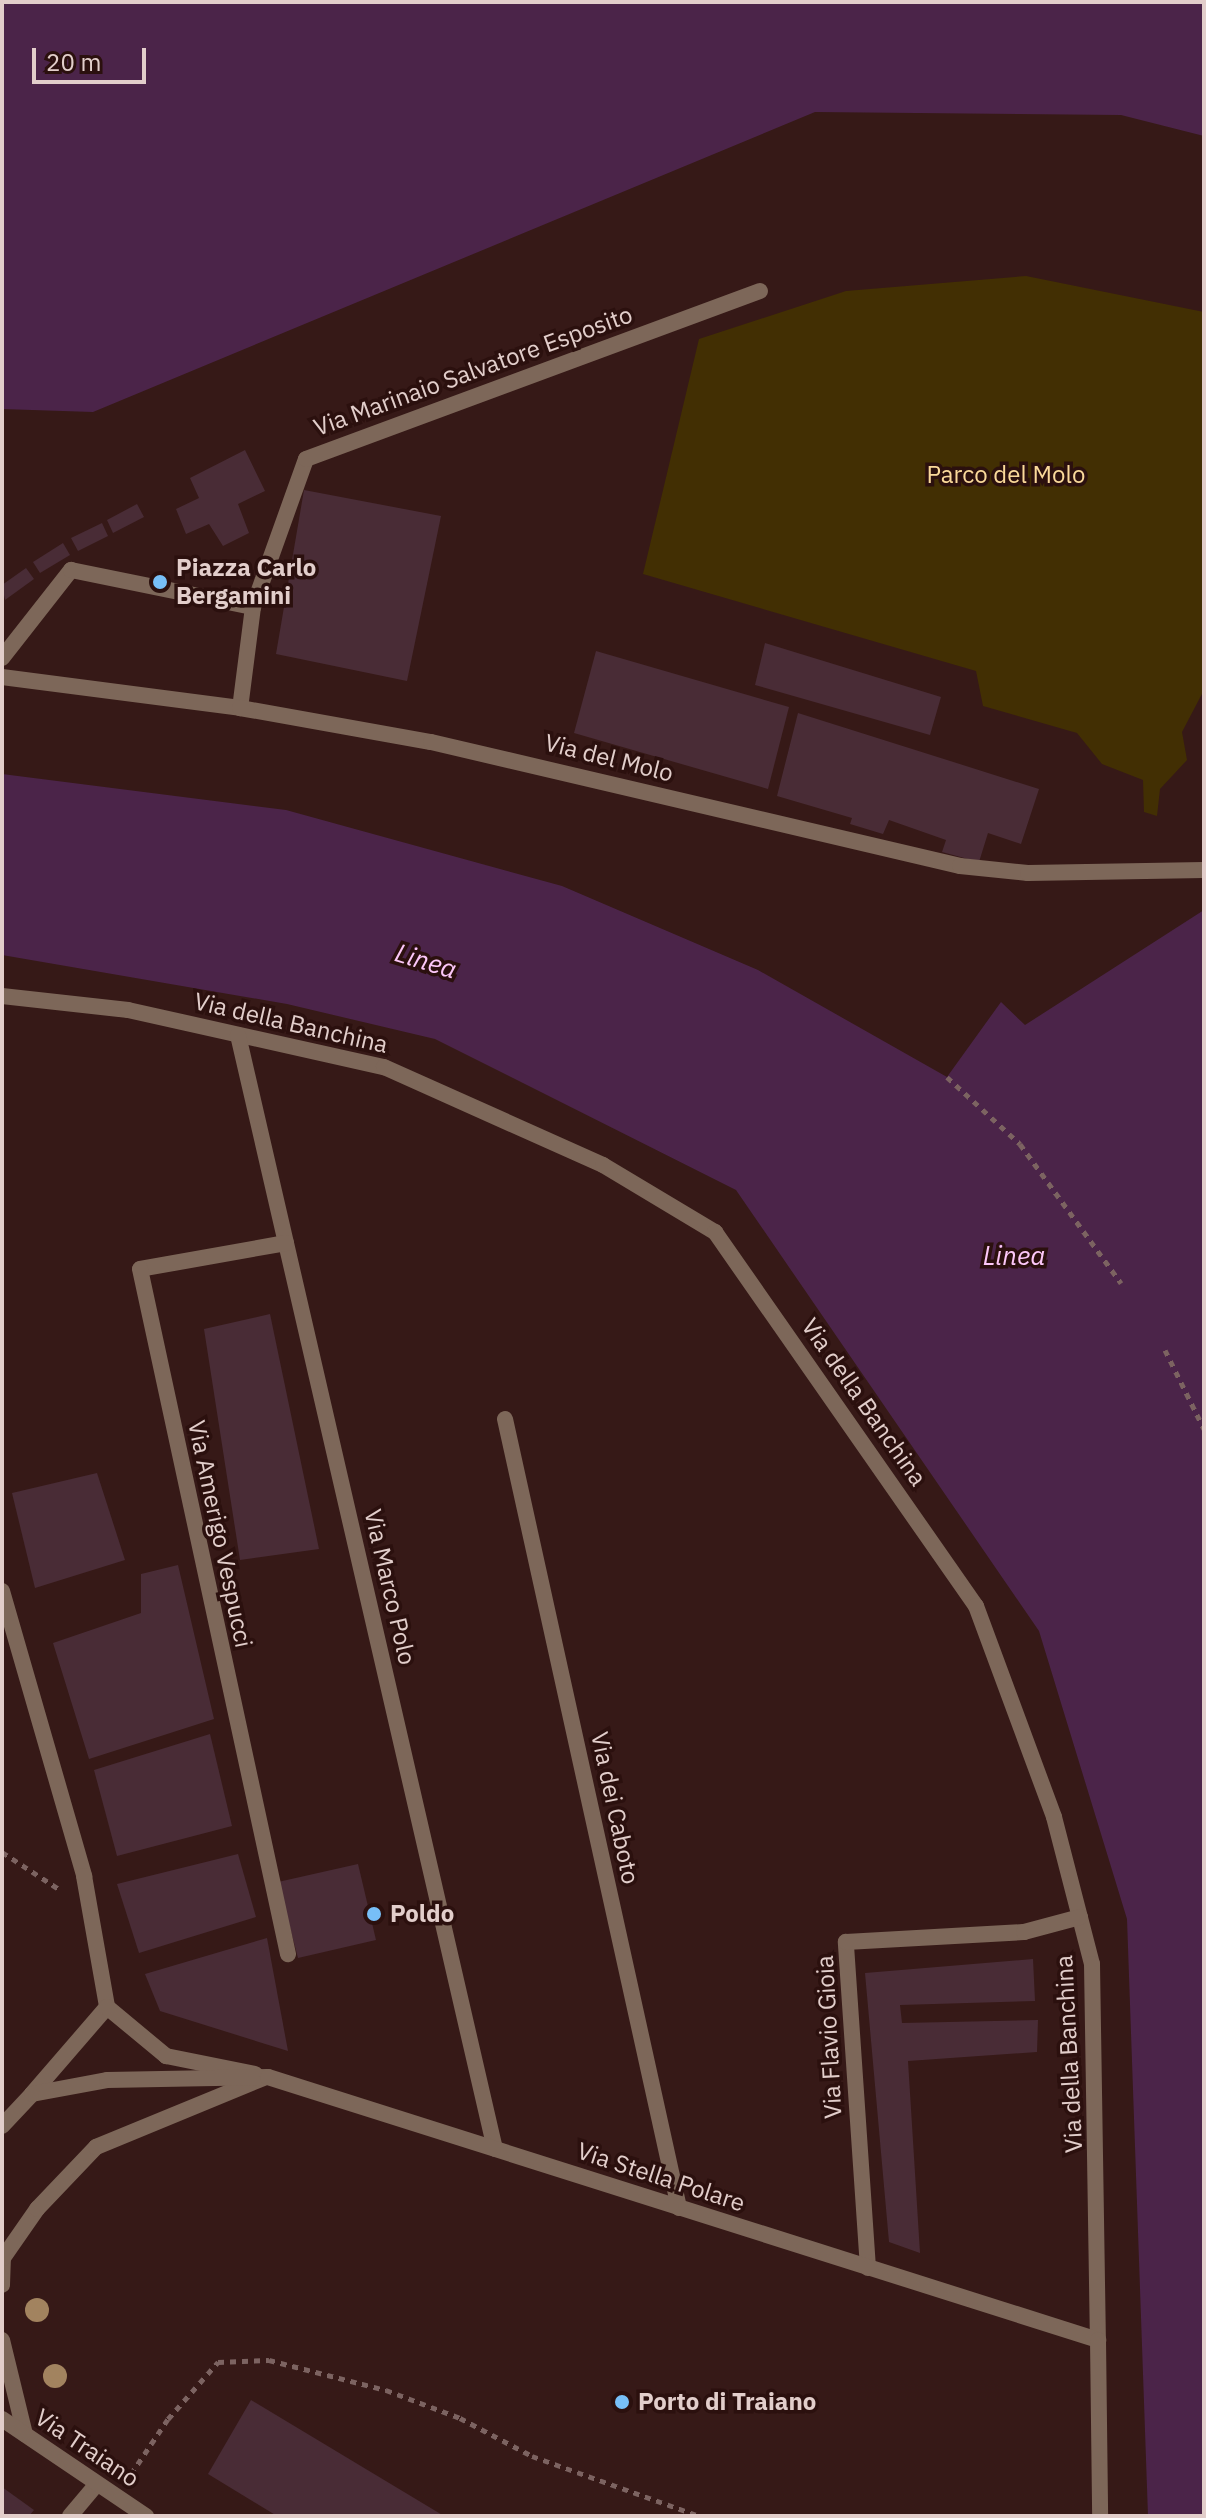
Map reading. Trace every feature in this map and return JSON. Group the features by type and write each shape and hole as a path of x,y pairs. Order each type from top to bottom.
{"street":[{"name":"Via Marinaio Salvatore Esposito","path":"253,607 306,459 760,291"},
{"path":"2,658 71,570 253,607 240,708"},
{"name":"Via del Molo","path":"2,677 240,708 478,752 960,866 1036,873 1204,870"},
{"name":"Via della Banchina","path":"2,996 128,1010 384,1067 603,1165 715,1232 976,1606 1054,1817 1092,1964 1098,2340"},
{"name":"Via Marco Polo","path":"238,1035 495,2149"},
{"name":"Via Amerigo Vespucci","path":"286,1243 140,1269 288,1954"},
{"name":"Via dei Caboto","path":"505,1419 679,2208"},
{"path":"2,1591 90,1910 107,2007 166,2056 268,2077"},
{"name":"Via Flavio Gioia","path":"868,2268 846,1942 1024,1932 1080,1917"},
{"path":"2,2126 107,2007"},
{"path":"2,2285 3,2258 37,2209 96,2147 268,2077"},
{"name":"Via Stella Polare","path":"32,2094 107,2080 268,2077 1098,2340"},
{"path":"2,2340 25,2434"},
{"path":"1098,2340 1100,2516"},
{"name":"Via Traiano","path":"2,2419 95,2486 146,2516"},
{"path":"70,2516 95,2486"}],"path":[{"path":"947,1077 1020,1144 1121,1283"},
{"path":"1165,1350 1204,1429"},
{"path":"2,1852 90,1910"},
{"path":"115,2498 168,2419 218,2362 269,2360 386,2390 460,2418 532,2456 700,2516"}],"green space":[{"name":"Parco del Molo","path":"1026,276 1204,312 1204,690 1182,732 1187,760 1160,789 1157,816 1144,812 1143,780 1102,764 1077,733 983,706 976,671 643,574 699,339 846,291"}],"water":[{"path":"2,2 1204,2 1204,136 1121,115 815,112 93,412 2,409"},
{"name":"Linea","path":"2,774 286,810 562,886 758,970 947,1077 1001,1002 1025,1025 1204,910 1204,2516 1148,2516 1127,1919 1039,1631 736,1190 435,1039 287,1004 2,955"}],"building":[{"path":"245,450 265,491 238,504 249,533 223,546 209,524 186,534 176,509 199,498 190,478"},
{"path":"304,490 441,516 407,681 276,654"},
{"path":"137,504 144,517 113,533 107,520"},
{"path":"102,523 108,536 78,551 71,538"},
{"path":"63,543 70,555 40,573 33,562"},
{"path":"26,568 34,579 5,600 2,585"},
{"path":"765,643 941,697 930,735 755,685"},
{"path":"596,651 789,707 768,789 574,733"},
{"path":"798,713 1039,789 1021,844 988,833 979,862 942,852 946,840 889,820 883,834 850,824 852,818 777,796"},
{"path":"270,1314 319,1549 240,1560 204,1329"},
{"path":"97,1473 125,1560 35,1588 12,1493"},
{"path":"178,1565 214,1719 89,1759 53,1643 141,1613 141,1574"},
{"path":"210,1734 232,1826 117,1856 94,1770"},
{"path":"238,1854 256,1917 139,1953 117,1884"},
{"path":"358,1864 376,1940 298,1958 278,1882"},
{"path":"267,1938 288,2051 160,2011 145,1974"},
{"path":"1033,1959 1035,2001 900,2005 902,2023 1038,2020 1037,2052 908,2061 920,2253 889,2242 865,1973"},
{"path":"251,2400 444,2516 277,2516 208,2474"},
{"path":"2,2487 34,2510 29,2516 2,2516"}],"place":[{"name":"Piazza Carlo Bergamini","path":"160,582"},
{"name":"Poldo","path":"374,1914"},
{"name":"Porto di Traiano","path":"622,2402"}]}
